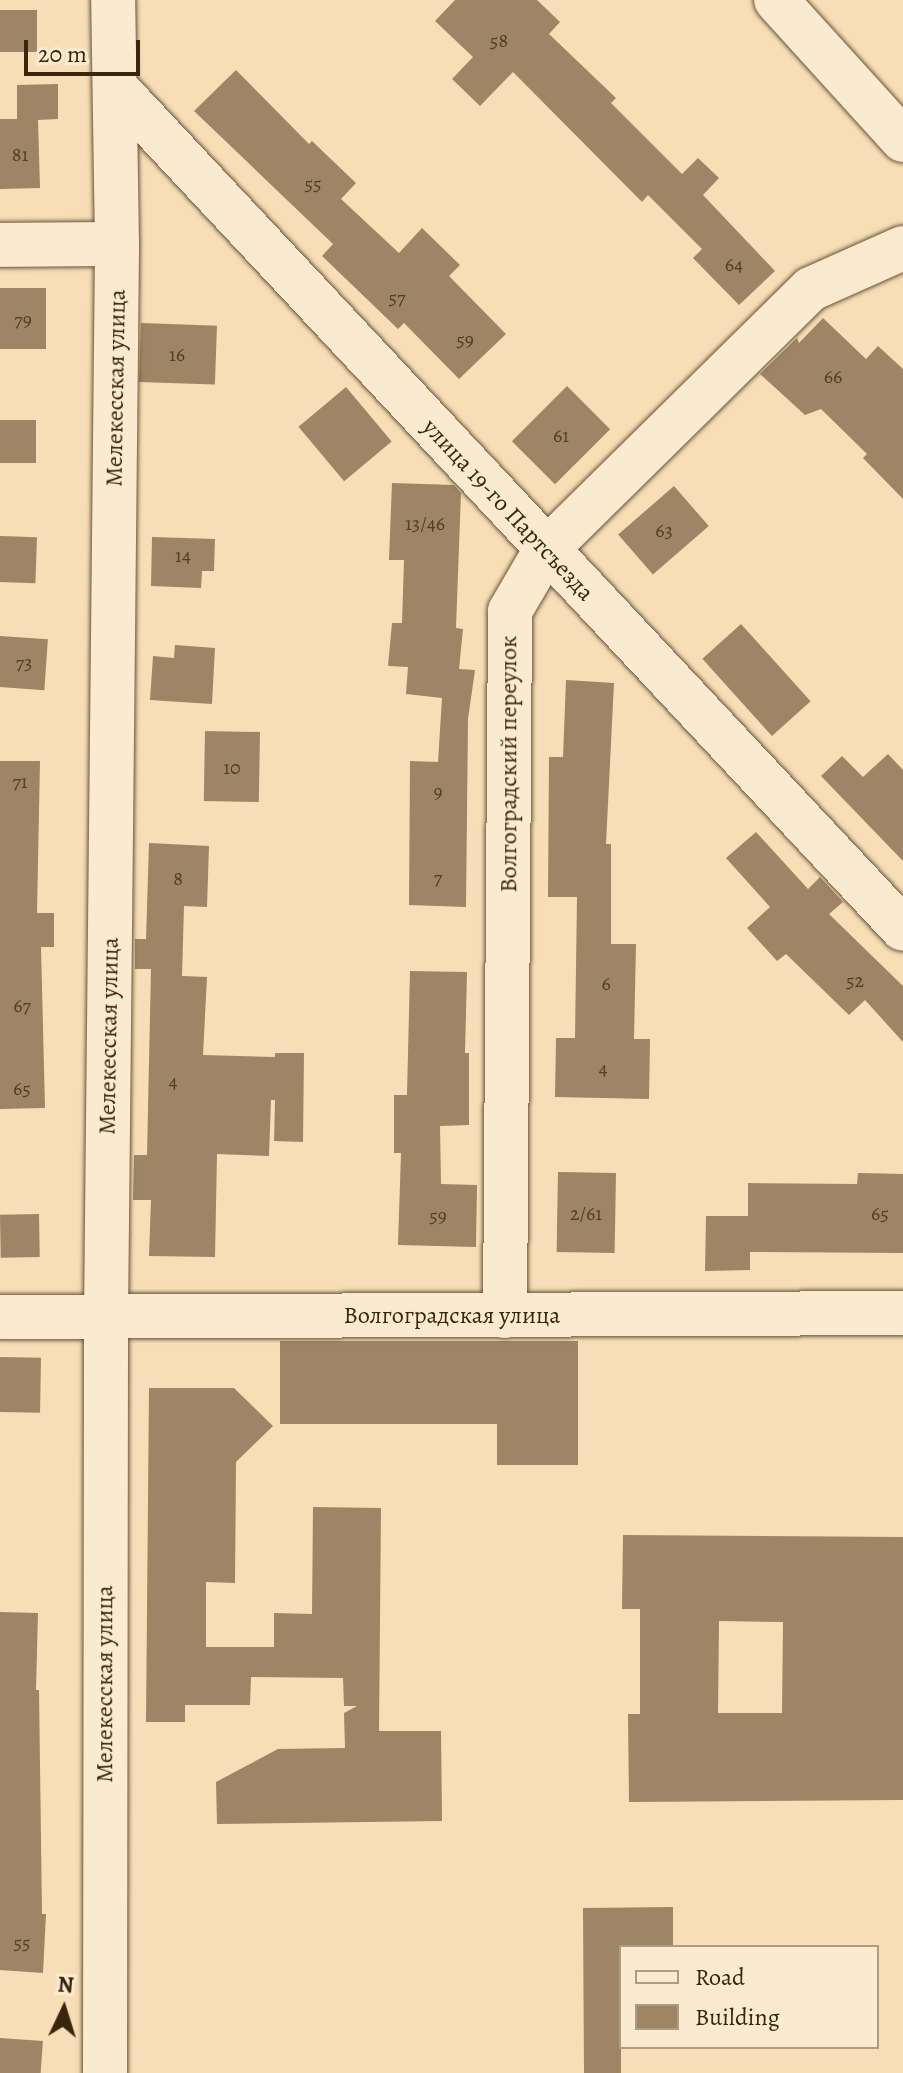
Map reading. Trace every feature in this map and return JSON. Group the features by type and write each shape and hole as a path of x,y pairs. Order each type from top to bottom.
{"street":[{"name":"Мелекесская улица","path":"105,2073 106,1317 117,244 117,89 113,0"},
{"path":"776,0 903,140"},
{"name":"улица 19-го Партсъезда","path":"117,89 545,551 903,929"},
{"path":"0,245 117,244"},
{"name":"Волгоградский переулок","path":"505,1316 510,611 545,551 811,289 903,248"},
{"name":"Волгоградская улица","path":"0,1317 903,1313"}],"building":[{"path":"455,0 537,0 560,22 549,34 616,98 611,103 682,174 698,158 719,178 703,195 775,271 739,305 693,258 702,249 648,195 642,202 513,72 480,106 452,79 473,57 435,21"},
{"path":"0,10 37,10 37,52 0,52"},
{"path":"236,70 309,144 312,141 356,183 341,199 399,253 422,228 460,265 449,276 506,334 459,379 404,323 398,329 322,256 333,244 194,111"},
{"path":"58,84 58,119 38,120 40,188 0,189 0,119 17,119 17,85"},
{"path":"0,288 46,288 46,349 0,349"},
{"path":"823,318 866,359 878,346 903,369 903,499 863,458 867,454 821,409 805,415 760,374 797,338 799,343"},
{"path":"141,323 217,326 215,385 139,382"},
{"path":"567,386 610,429 555,484 512,441"},
{"path":"346,387 392,441 344,481 299,427"},
{"path":"0,420 36,420 36,463 0,463"},
{"path":"392,483 454,485 461,493 456,628 463,629 459,669 475,670 468,719 466,907 409,905 410,761 438,762 442,698 406,694 408,667 388,666 392,623 402,623 404,560 389,560"},
{"path":"674,486 709,526 653,575 618,535"},
{"path":"0,536 37,537 35,583 0,582"},
{"path":"152,537 215,539 214,571 202,571 201,588 151,586"},
{"path":"741,624 811,701 772,736 702,659"},
{"path":"0,636 48,639 44,690 0,687"},
{"path":"175,645 215,648 212,704 150,700 153,656 174,658"},
{"path":"566,680 614,683 606,844 611,844 611,944 636,944 634,1039 650,1039 649,1099 555,1097 556,1038 575,1038 577,897 548,897 549,757 563,757"},
{"path":"205,731 260,732 259,802 204,801"},
{"path":"888,754 903,770 903,861 821,776 842,756 863,777"},
{"path":"0,761 40,761 37,913 54,913 54,947 41,947 45,1108 0,1109"},
{"path":"756,832 808,889 820,877 843,902 829,914 903,986 903,1042 865,1000 849,1015 786,954 777,961 747,928 770,907 726,858"},
{"path":"149,843 209,846 207,907 184,906 182,976 207,977 203,1055 275,1057 275,1053 304,1053 303,1142 274,1141 275,1100 271,1100 269,1156 217,1154 215,1257 149,1256 151,1200 133,1200 134,1155 147,1155 151,969 135,969 135,939 146,939"},
{"path":"410,971 467,972 465,1053 469,1053 469,1125 440,1126 441,1184 477,1185 476,1247 398,1245 401,1153 394,1153 394,1095 407,1095"},
{"path":"558,1172 616,1173 615,1253 557,1252"},
{"path":"858,1173 903,1174 903,1253 750,1252 750,1270 705,1271 706,1216 748,1216 748,1183 857,1184"},
{"path":"39,1214 40,1257 1,1258 0,1215"},
{"path":"280,1341 578,1341 578,1465 497,1465 497,1424 280,1424"},
{"path":"0,1357 41,1358 40,1413 0,1412"},
{"path":"149,1388 234,1388 273,1426 236,1462 235,1583 206,1582 206,1647 274,1647 274,1613 312,1614 313,1507 381,1508 379,1731 441,1731 442,1821 217,1824 216,1782 278,1749 345,1748 344,1713 357,1706 344,1706 343,1678 251,1677 250,1705 185,1705 185,1722 146,1722"},
{"path":"623,1535 903,1537 903,1800 629,1802 628,1714 640,1714 640,1609 622,1609","holes":["719,1621 783,1622 782,1713 718,1713"]},
{"path":"0,1612 38,1613 36,1690 39,1690 42,1914 46,1914 43,1973 0,1970"},
{"path":"673,1907 673,1945 619,1945 621,2073 584,2073 583,1908"},
{"path":"0,2038 43,2041 41,2073 0,2073"}]}
